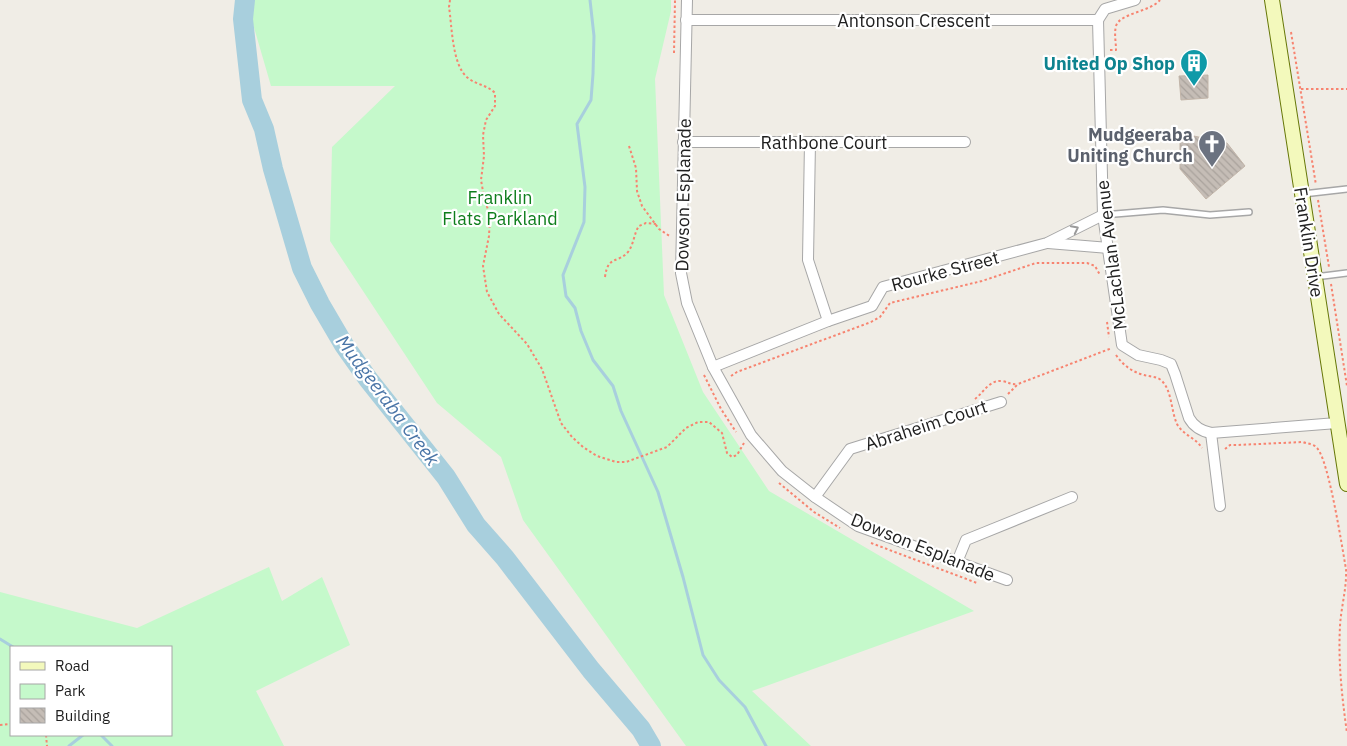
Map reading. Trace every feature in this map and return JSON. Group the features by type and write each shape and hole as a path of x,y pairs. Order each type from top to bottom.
{"main road":[{"name":"Franklin Drive","path":"1272,0 1315,277 1342,423 1347,484"}],"street":[{"name":"Dowson Esplanade","path":"687,0 681,274 687,303 713,367 747,439 782,471 815,497 858,526 1007,580"},
{"path":"1098,20 1105,9 1135,0"},
{"name":"Antonson Crescent","path":"686,20 1098,20"},
{"name":"McLachlan Avenue","path":"1098,20 1103,215 1122,345 1138,356 1161,360 1171,364 1189,418 1198,429 1210,433"},
{"name":"Rathbone Court","path":"683,142 965,142"},
{"path":"810,142 808,260 828,321"},
{"name":"Rourke Street","path":"713,367 828,321 872,306 883,287 1047,243 1103,215"},
{"name":"Rourke Street","path":"1047,243 1109,248"},
{"name":"Abraheim Court","path":"815,497 850,449 1001,402"},
{"path":"1220,506 1210,433 1342,423"},
{"path":"957,562 966,540 1072,497"}],"lane":[{"path":"1302,194 1347,189"},
{"path":"1103,215 1163,210 1210,215 1249,212"},
{"path":"1315,277 1347,273"}],"path":[{"path":"450,0 449,7 456,60 466,77 488,87 495,93 494,106 486,120 481,180 490,216 489,236 483,266 487,292 499,314 527,344 542,369 561,423 583,447 598,456 616,462 626,462 667,447 686,428 698,422 709,422 722,433 727,453 732,457 737,455 747,439 731,425 702,369"},
{"path":"674,56 675,0"},
{"path":"1286,89 1347,89"},
{"path":"629,146 636,168 637,191 642,206 664,233 674,238 674,241"},
{"path":"605,277 608,264 628,251 639,226 646,223 656,224"},
{"path":"712,390 723,385 737,372 871,322 880,317 887,306 895,302 982,281 1036,263 1087,263 1095,266 1100,275"},
{"path":"1106,318 1113,348 1121,362 1135,372 1158,378 1162,381 1168,391 1177,424 1182,432 1199,443 1204,451 1224,450 1230,445 1303,442 1317,448 1328,476 1346,569 1347,581 1340,624 1339,655 1347,733"},
{"path":"1001,402 1018,384 1113,348"},
{"path":"779,483 814,512 840,528"},
{"path":"866,541 977,583"}],"green space":[{"name":"Franklin Flats Parkland","path":"246,0 671,0 671,11 655,79 664,295 703,392 769,491 974,611 752,691 811,746 686,746 523,520 501,457 437,403 330,241 332,147 395,86 271,86"},
{"path":"269,567 282,601 322,577 350,645 256,691 284,746 0,746 0,592 137,628"}],"building":[{"name":"United Op Shop","path":"1208,75 1208,98 1181,100 1179,76"},
{"name":"Mudgeeraba Uniting Church","path":"1189,135 1227,143 1245,166 1206,199 1180,169 1180,142"}],"waterway":[{"name":"Mudgeeraba Creek","path":"245,0 243,19 252,100 264,129 273,169 302,268 320,304 344,345 368,379 446,477 476,525 505,558 591,670 641,729 651,746"},
{"path":"590,0 594,36 591,100 577,124 585,187 584,222 563,275 566,296 575,308 581,331 593,360 613,386 621,411 658,492 703,655 719,680 745,707 766,746"},
{"path":"0,639 11,646"},
{"path":"69,746 82,736"},
{"path":"102,736 112,746"}],"place":[{"name":"United Op Shop","path":"1194,87"},
{"name":"Mudgeeraba Uniting Church","path":"1212,168"}]}
